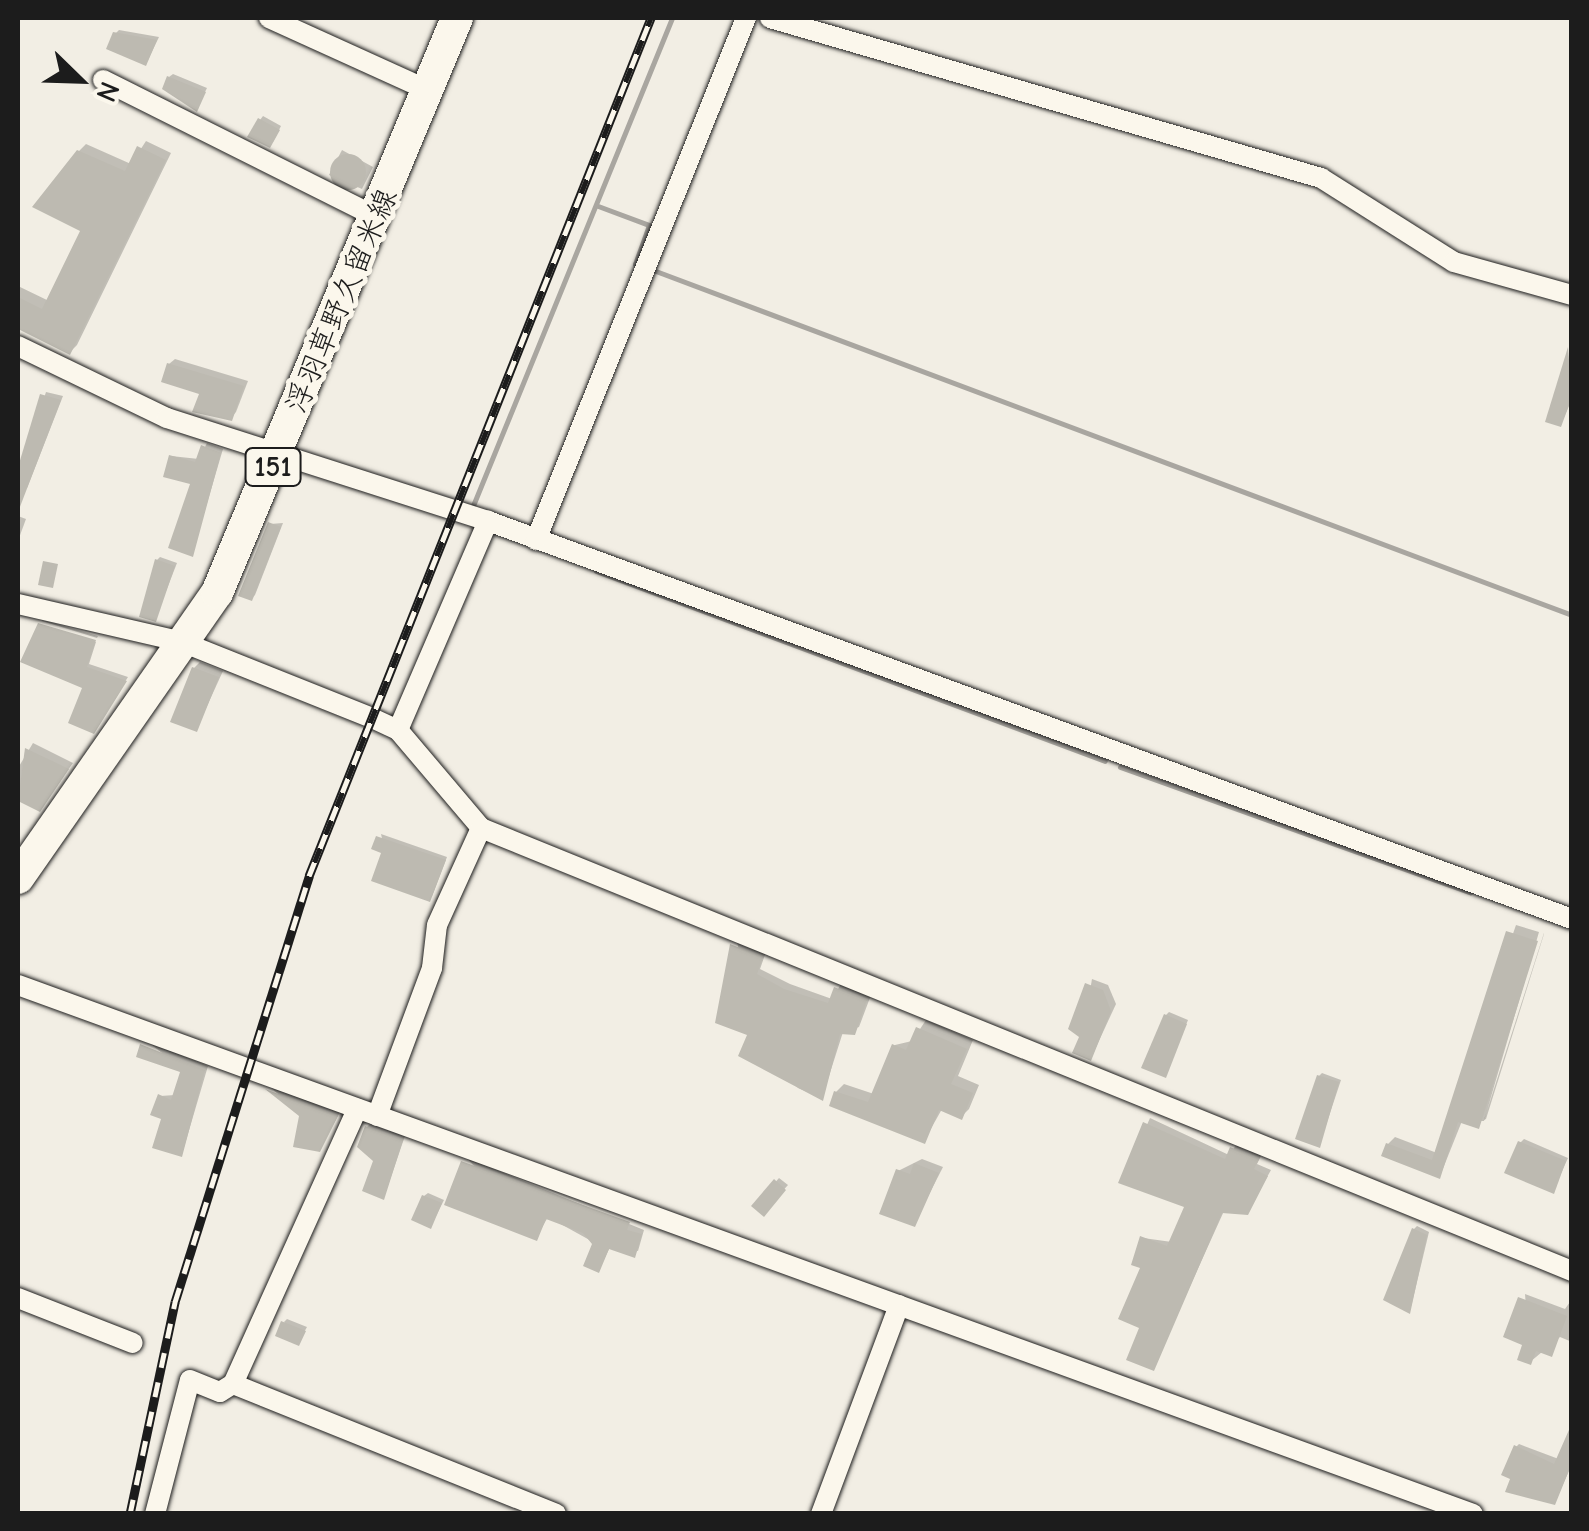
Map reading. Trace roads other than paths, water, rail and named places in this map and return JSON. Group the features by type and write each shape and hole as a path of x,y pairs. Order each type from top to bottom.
{"main road":[{"name":"浮羽草野久留米線","path":"18,878 217,593 432,92 457,18"}],"street":[{"path":"269,18 432,92"},
{"path":"536,540 746,18"},
{"path":"770,18 1321,178 1454,262 1572,295"},
{"path":"103,80 377,217"},
{"path":"18,346 101,391 276,458 488,521 1572,920"},
{"path":"398,730 488,521"},
{"path":"18,604 182,642 398,730 482,828 1572,1271"},
{"path":"154,1514 190,1380 220,1392 233,1384 367,1113 432,968 437,924 482,828"},
{"path":"18,985 1473,1514"},
{"path":"18,1298 132,1343"},
{"path":"822,1514 899,1304"},
{"path":"233,1384 556,1514"}],"waterway":[{"path":"472,508 672,18"},
{"path":"598,206 649,225 635,264 642,266"},
{"path":"653,270 1572,615"},
{"path":"596,571 1105,761"},
{"path":"1120,767 1470,892"}],"railway":[{"path":"130,1514 175,1302 309,876 651,18"}]}
